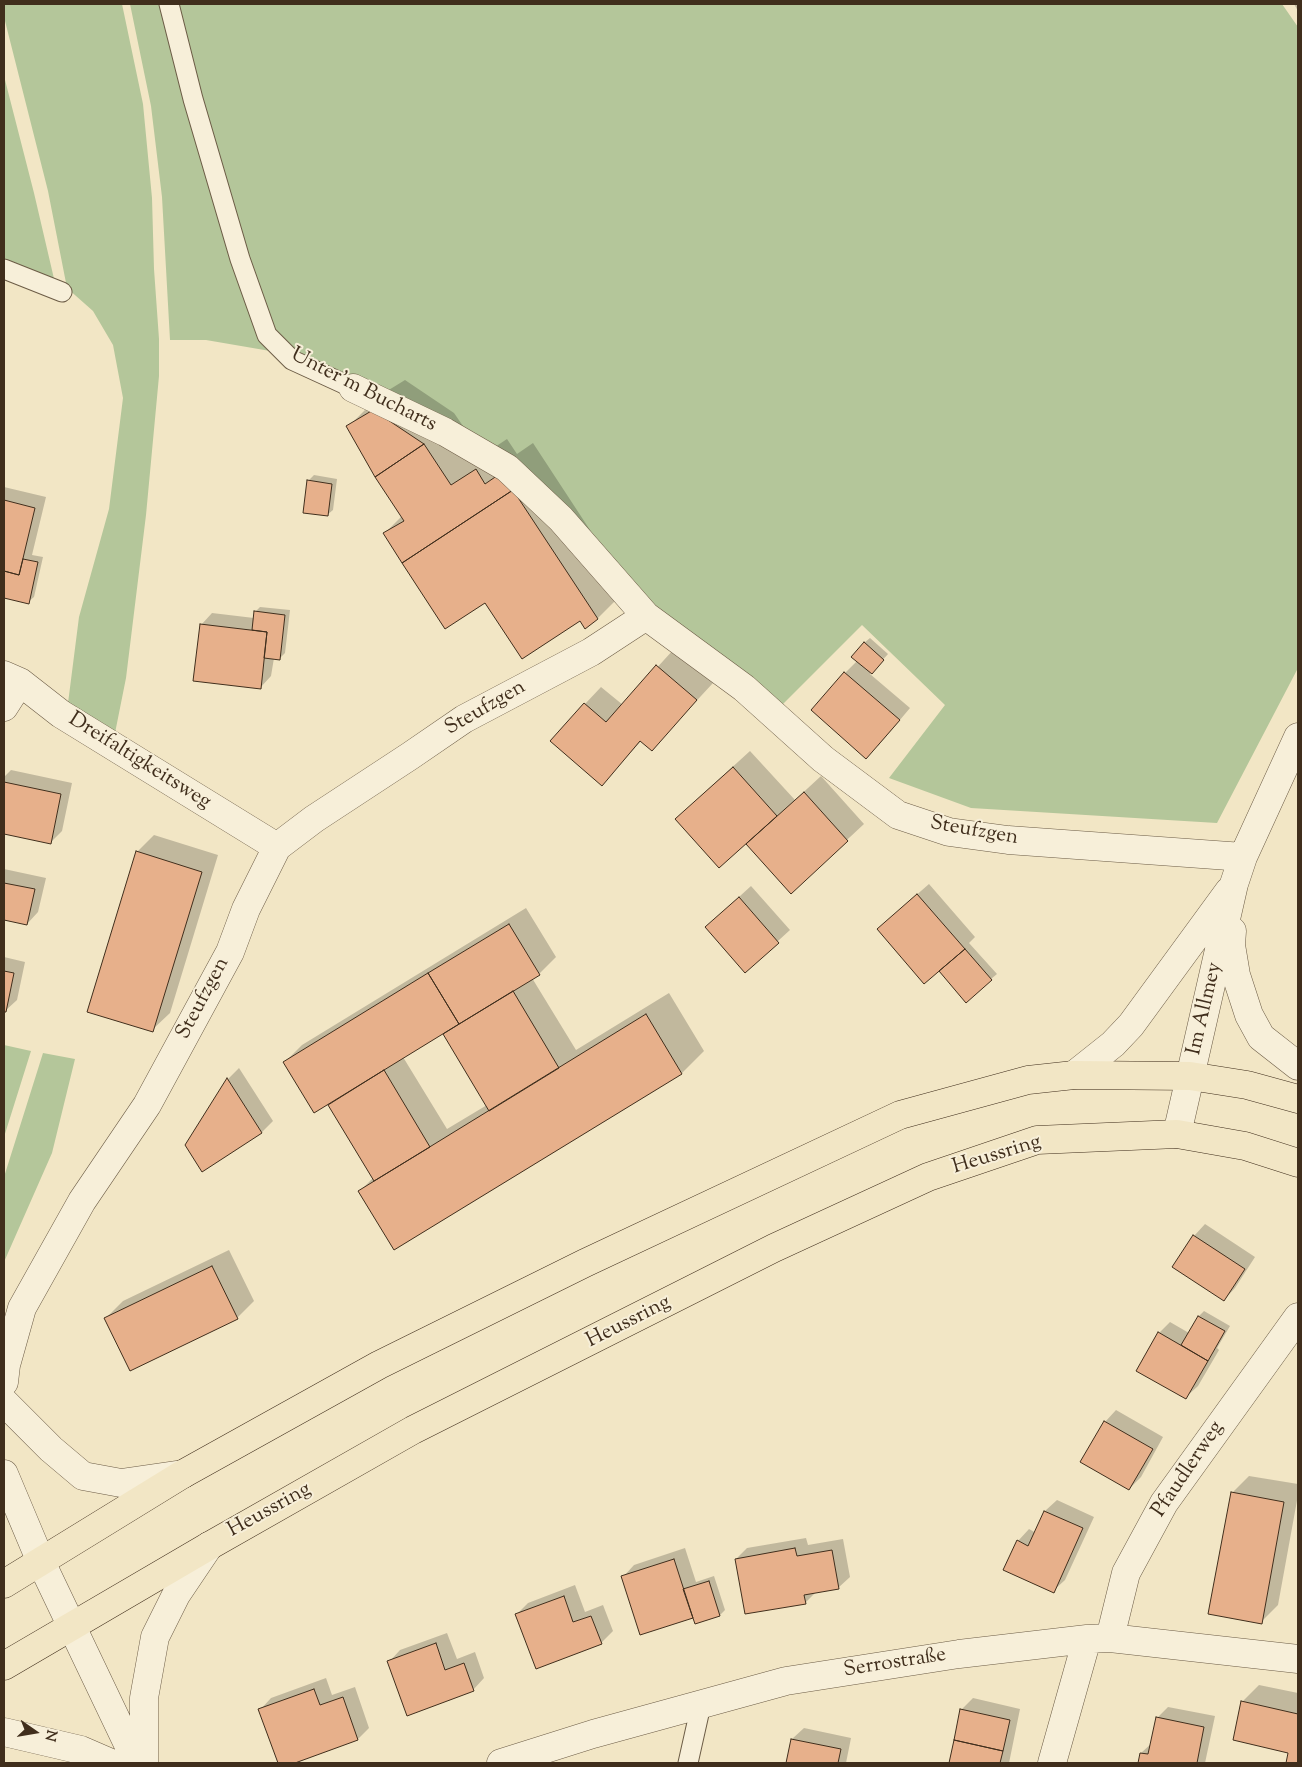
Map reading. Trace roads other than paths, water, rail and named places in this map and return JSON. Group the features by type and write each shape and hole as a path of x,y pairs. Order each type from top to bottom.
{"main road":[{"path":"4,1584 183,1474 379,1365 585,1263 900,1115 1028,1080 1074,1075 1190,1076 1247,1085 1298,1099"},
{"name":"Heussring","path":"4,1666 413,1430 602,1337 774,1248 928,1177 1037,1140 1178,1134 1245,1146 1298,1163"}],"street":[{"name":"Unter'm Bucharts","path":"353,388 445,432 507,468 561,519 646,616"},
{"name":"Steufzgen","path":"4,1382 6,1364 22,1308 82,1201 147,1105 167,1070 230,952 246,909 276,847 314,819 464,719 591,652 646,616 744,688 823,759 898,815 949,832 1008,840 1243,858"},
{"name":"Dreifaltigkeitsweg","path":"12,678 61,714 276,847"},
{"path":"4,707 12,678"},
{"name":"Im Allmey","path":"1178,1134 1234,884 1243,858 1298,737"},
{"name":"Im Allmey","path":"1234,884 1231,945 1236,975 1249,1015 1261,1037 1298,1066"},
{"name":"Im Allmey","path":"1074,1075 1113,1044 1131,1024 1234,884"},
{"name":"Pfaudlerweg","path":"1052,1763 1098,1639 1126,1573 1164,1503 1298,1317"},
{"path":"4,1402 51,1450 83,1476 120,1483 183,1474"},
{"path":"4,1474 41,1562 137,1763"},
{"path":"144,1763 144,1698 155,1637 176,1595 209,1546"},
{"name":"Serrostraße","path":"501,1763 593,1734 786,1681 958,1654 1098,1639 1298,1659"},
{"path":"4,1732 80,1750 111,1763"}],"lane":[{"name":"Unter'm Bucharts","path":"168,4 193,99 240,259 267,335 292,360 353,388"},
{"path":"4,269 62,292"},
{"path":"688,1763 701,1705"}]}
